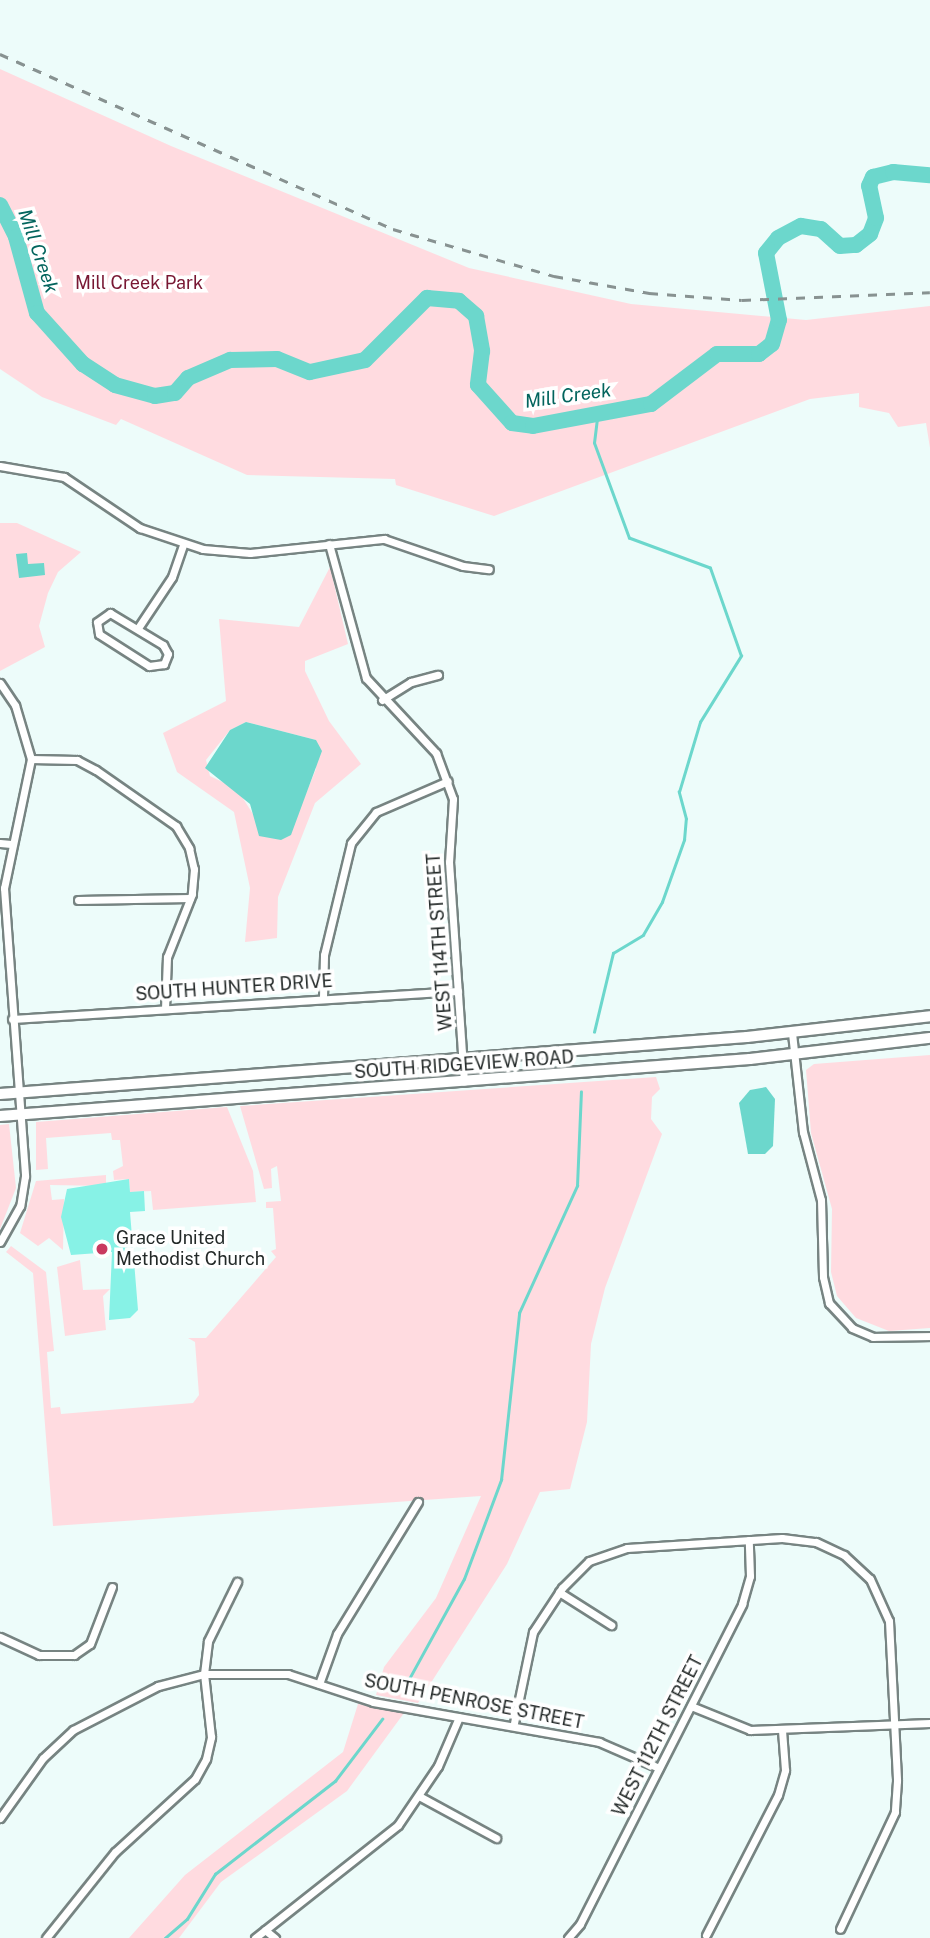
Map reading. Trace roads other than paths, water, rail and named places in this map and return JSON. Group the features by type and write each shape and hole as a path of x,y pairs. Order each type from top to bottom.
{"main road":[{"name":"SOUTH RIDGEVIEW ROAD","path":"0,1094 792,1033 930,1016"},
{"name":"SOUTH RIDGEVIEW ROAD","path":"0,1116 794,1055 930,1038"}],"street":[{"path":"0,466 64,477 141,528 183,545 250,553 384,539 463,566 489,569"},
{"name":"WEST 114TH STREET","path":"329,544 357,656 383,700 436,753 448,781 464,1081"},
{"path":"138,628 172,577 183,545"},
{"path":"110,613 138,628 165,648 167,658 161,666 149,666 102,637 96,626 110,613"},
{"path":"383,700 411,682 438,675"},
{"path":"0,683 15,705 31,759 24,808 11,844 4,888 25,1176 20,1206 0,1242"},
{"path":"31,759 77,760 176,826 194,869 190,898 167,957 165,1008"},
{"path":"323,997 324,955 351,843 386,806 448,781"},
{"path":"0,844 11,844"},
{"path":"78,900 190,898"},
{"name":"SOUTH HUNTER DRIVE","path":"12,1019 323,997 458,991"},
{"path":"792,1033 803,1132 821,1200 823,1278 829,1303 852,1328 873,1337 930,1336"},
{"path":"319,1684 337,1634 418,1502"},
{"path":"514,1723 526,1649 559,1592 577,1571 608,1552 749,1540 816,1542 844,1555 870,1579 889,1621 895,1725 894,1812 840,1928"},
{"name":"WEST 112TH STREET","path":"568,1938 659,1768 746,1594 749,1540"},
{"path":"46,1938 115,1852 195,1779 211,1737 204,1674 211,1632 237,1581"},
{"path":"0,1637 39,1654 74,1654 90,1644 112,1587"},
{"path":"559,1592 611,1625"},
{"name":"SOUTH PENROSE STREET","path":"0,1818 43,1758 73,1730 158,1686 204,1674 288,1674 373,1702 514,1723 599,1742 659,1768"},
{"path":"691,1706 726,1724 782,1730 930,1723"},
{"path":"255,1938 398,1825 419,1796 460,1717"},
{"path":"706,1935 778,1795 785,1770 782,1730"},
{"path":"419,1796 496,1838"},
{"path":"265,1930 275,1938"}],"water":[{"path":"27,553 28,564 44,563 45,575 19,578 16,554"},
{"path":"246,722 316,740 322,751 291,835 281,840 259,836 250,804 205,768 230,730"},
{"path":"766,1087 775,1099 773,1146 765,1154 748,1154 739,1103 750,1090"}],"waterway":[{"name":"Mill Creek","path":"0,205 16,237 37,313 83,364 115,385 155,396 175,393 188,378 230,360 277,359 310,372 365,360 427,298 459,301 476,316 482,351 478,385 512,423 533,426 651,404 717,354 759,354 772,344 779,320 766,253 778,238 801,226 821,229 840,246 856,245 870,234 876,218 869,186 873,177 893,172 930,175"},
{"path":"594,1032 613,953 643,935 662,902 684,840 686,819 679,792 700,722 741,656 710,568 629,538 594,443 598,411"},
{"path":"404,1688 464,1579 501,1480 519,1313 577,1186 581,1092"},
{"path":"165,1938 187,1919 215,1874 335,1781 382,1719"}],"railway":[{"path":"0,54 393,229 554,276 649,293 742,300 930,292"}],"place":[{"name":"Grace United Methodist Church","path":"102,1249"}],"park label":[{"name":"Mill Creek Park","path":"139,283"}]}
